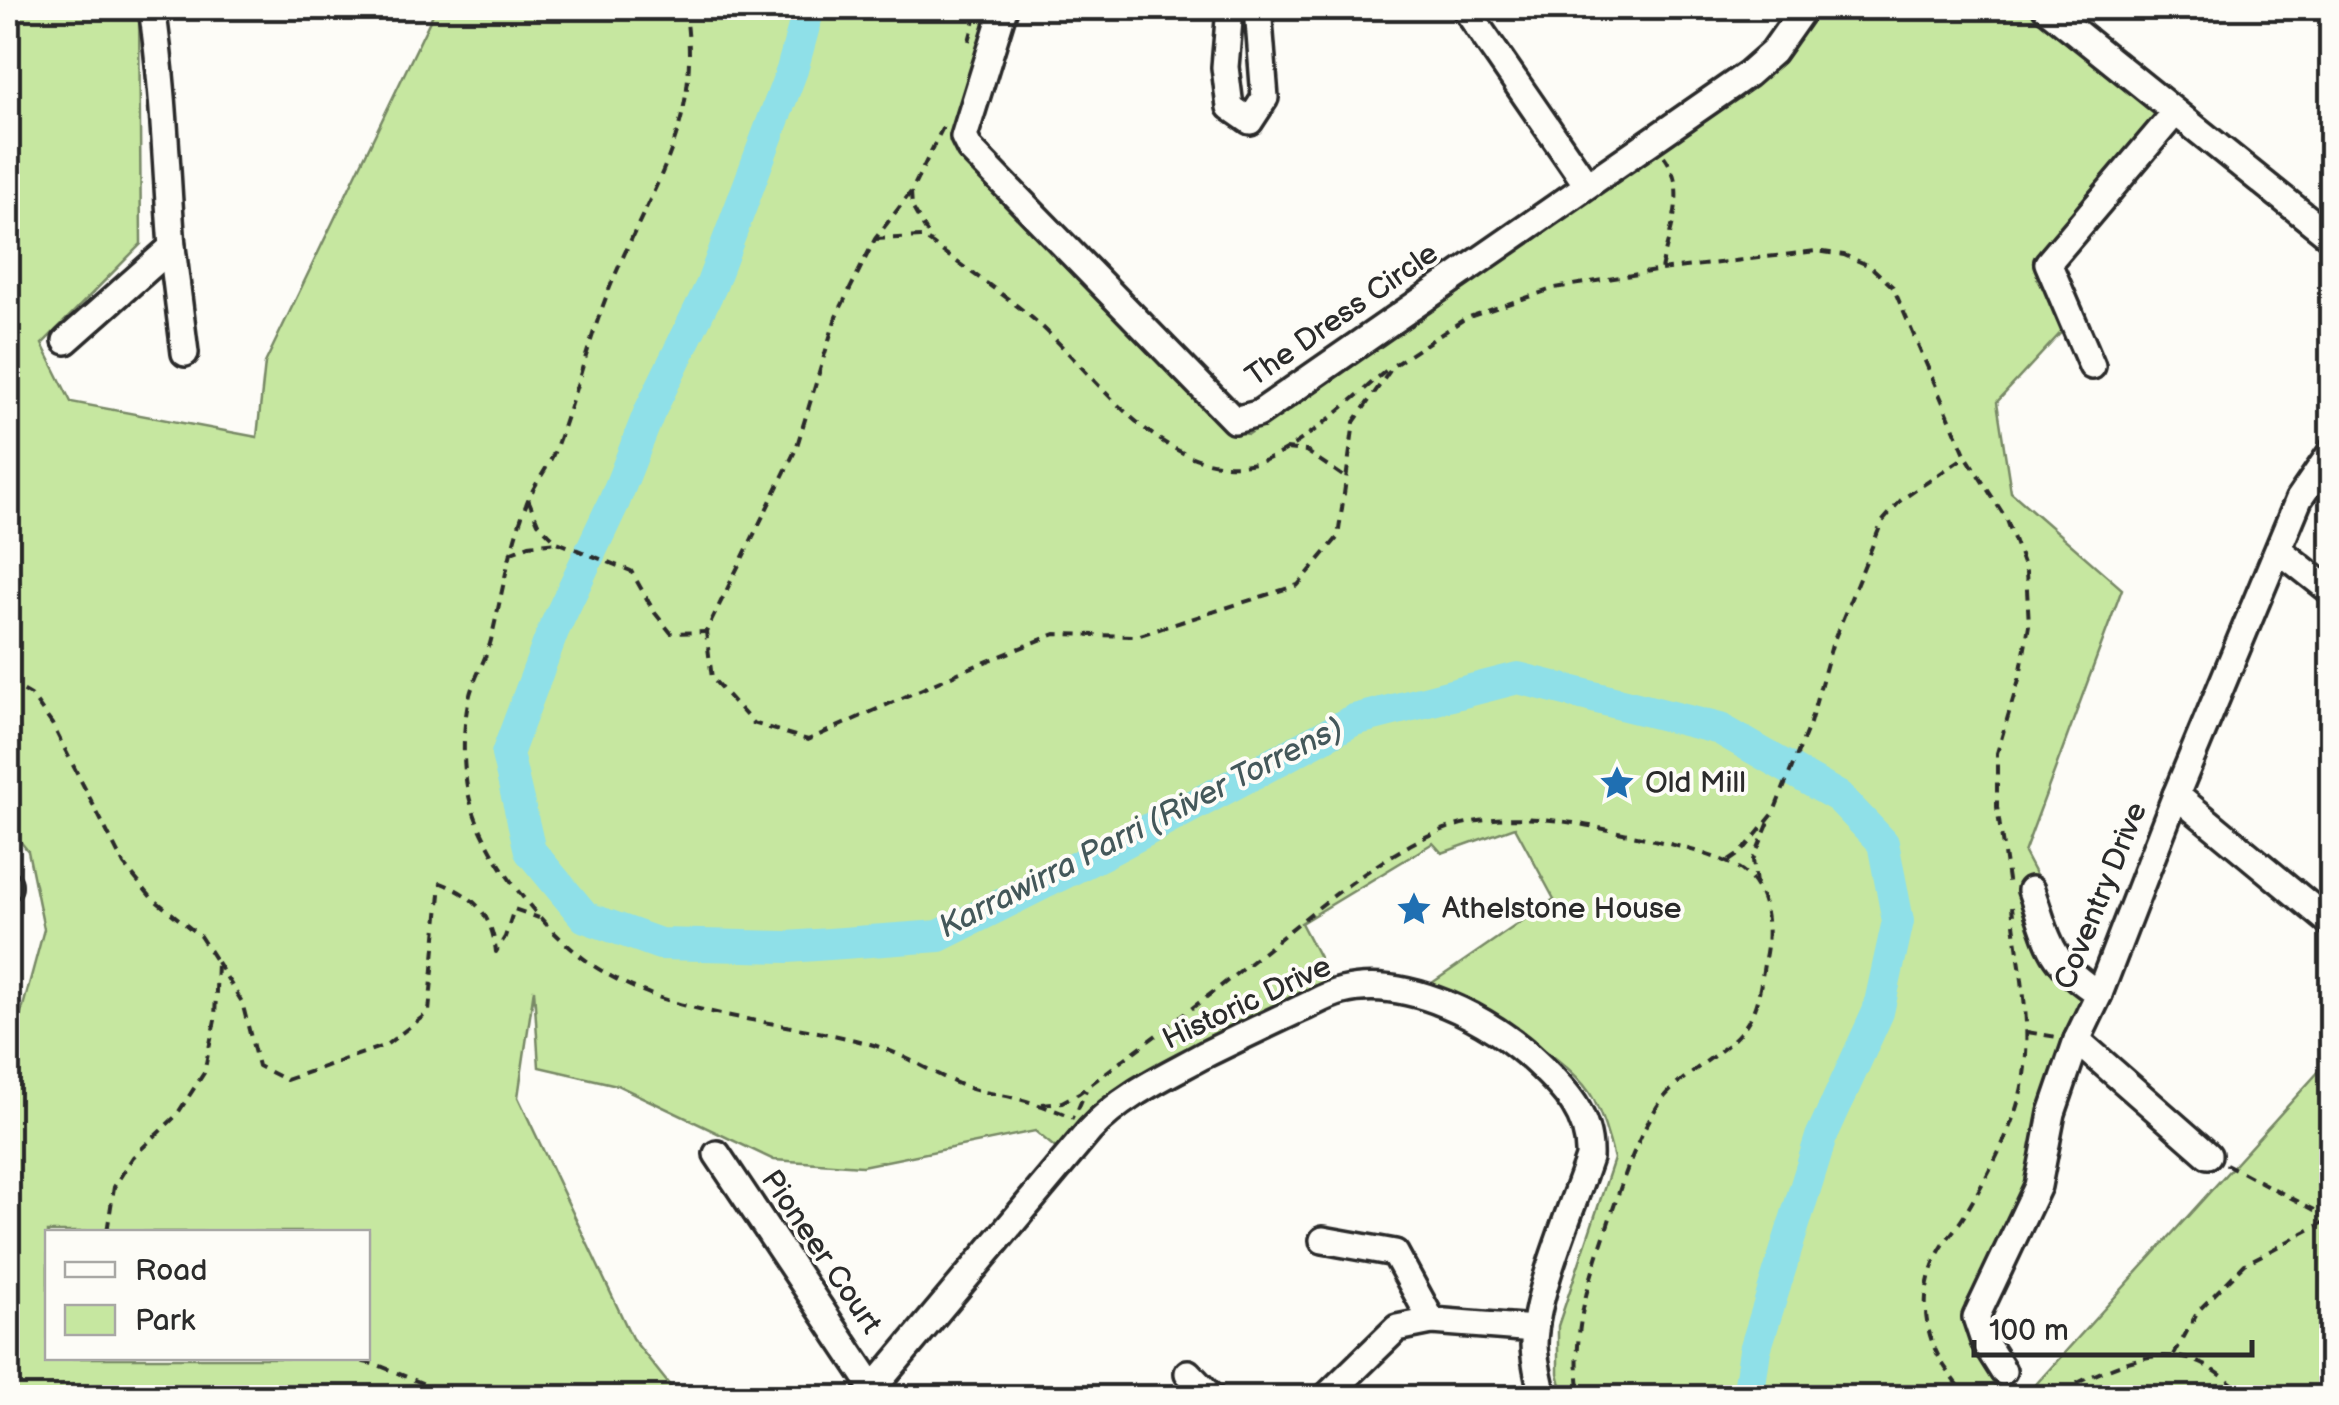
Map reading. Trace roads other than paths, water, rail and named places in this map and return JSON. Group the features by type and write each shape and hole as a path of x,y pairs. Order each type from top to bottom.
{"street":[{"path":"152,8 161,64 172,247 185,353"},
{"name":"The Dress Circle","path":"1004,8 964,137 970,149 1234,420 1258,414 1748,74 1774,52 1804,8"},
{"path":"1230,8 1225,68 1230,108 1250,121 1265,98 1258,8"},
{"path":"1466,8 1587,185"},
{"path":"2046,8 2332,238"},
{"path":"2092,366 2048,263 2174,114"},
{"path":"66,341 172,247"},
{"name":"Coventry Drive","path":"2003,1371 1984,1341 1976,1316 2038,1186 2052,1113 2077,1040 2099,994 2176,795 2299,499 2332,452"},
{"path":"2279,550 2332,592"},
{"path":"2176,795 2332,924"},
{"path":"2031,890 2061,966 2099,994"},
{"name":"Historic Drive","path":"868,1392 1115,1105 1296,1010 1339,991 1364,987 1392,989 1457,1008 1518,1044 1568,1094 1584,1120 1588,1158 1535,1329 1534,1349 1543,1398"},
{"path":"2077,1040 2208,1155"},
{"name":"Pioneer Court","path":"716,1154 868,1392"},
{"path":"1323,1240 1395,1253 1432,1320"},
{"path":"1325,1398 1397,1328 1432,1320 1535,1329"},
{"path":"1188,1373 1212,1398"}],"waterway":[{"name":"Karrawirra Parri (River Torrens)","path":"809,8 792,70 711,286 649,413 614,502 553,631 507,754 530,851 585,917 660,944 788,947 939,936 1354,720 1518,678 1720,729 1839,797 1883,843 1898,921 1878,1012 1821,1137 1755,1350 1748,1398"}],"place":[{"name":"Old Mill","path":"1617,783"},
{"name":"Athelstone House","path":"1414,909"}]}
